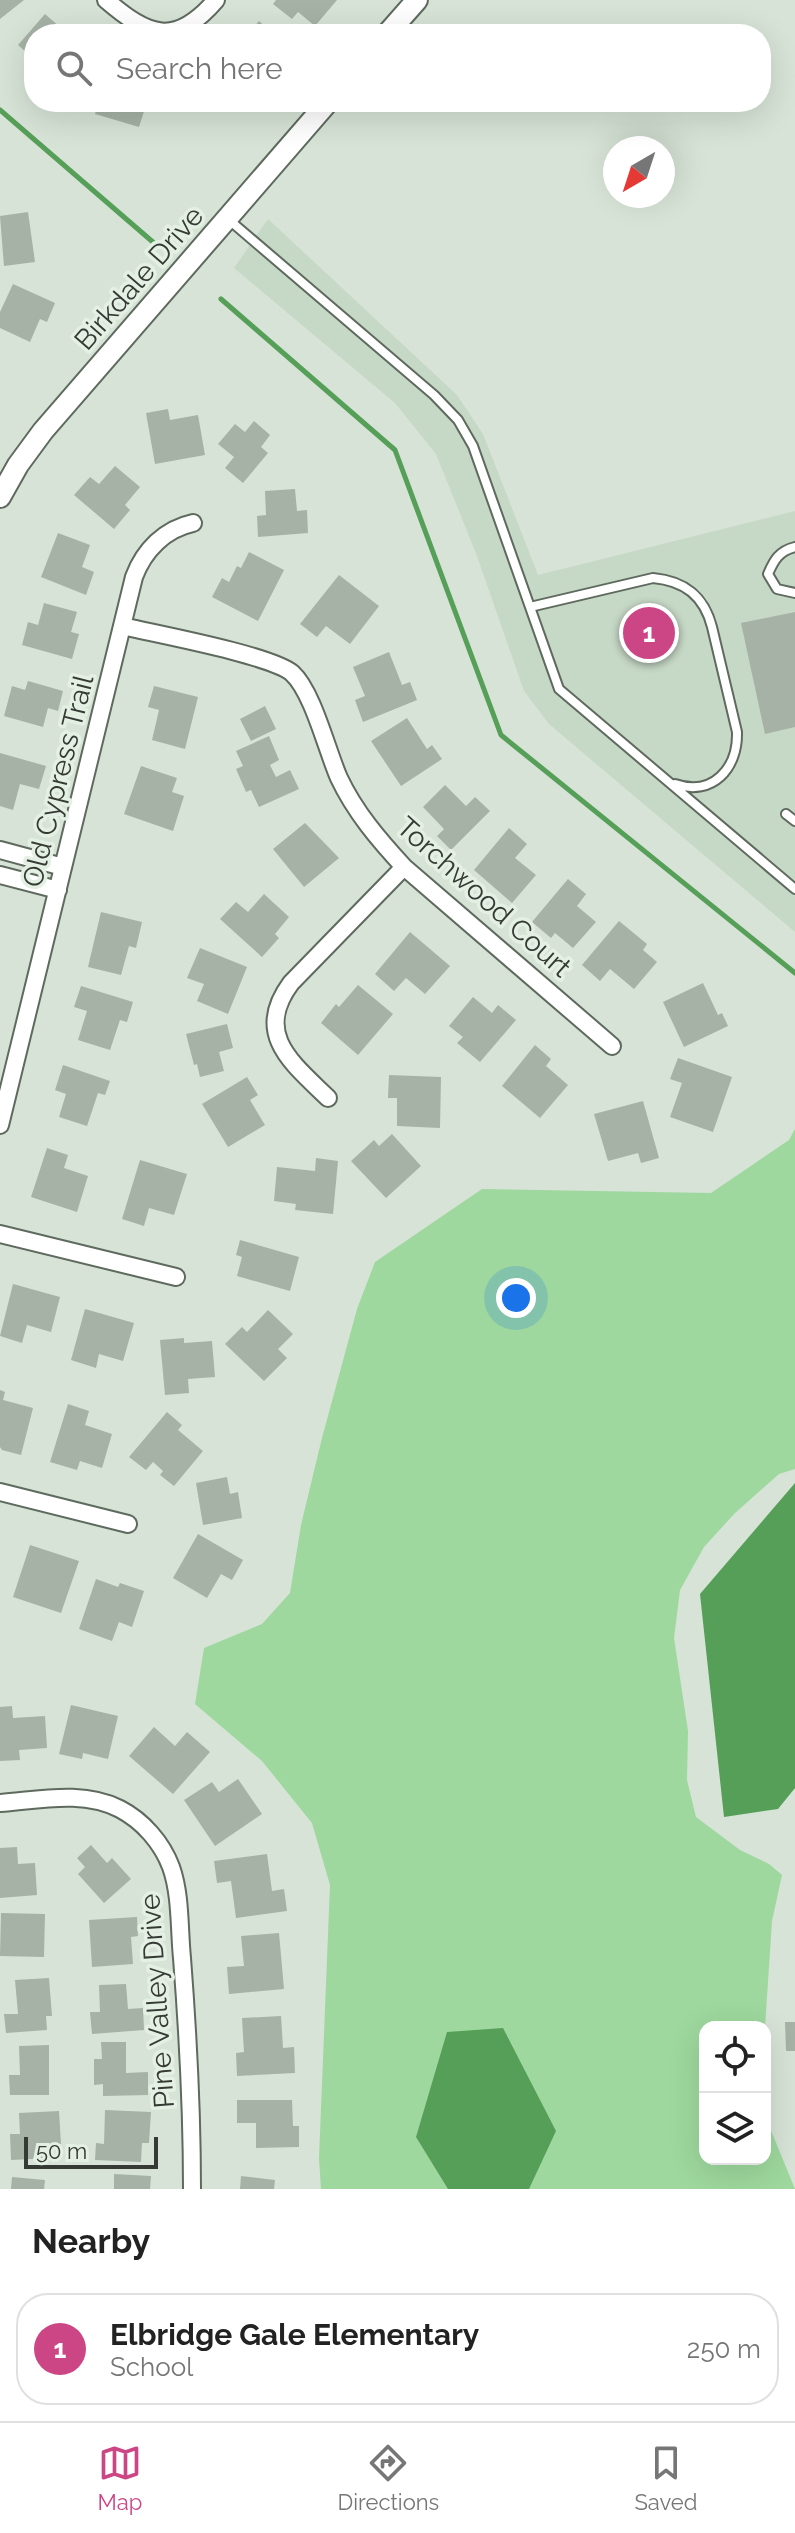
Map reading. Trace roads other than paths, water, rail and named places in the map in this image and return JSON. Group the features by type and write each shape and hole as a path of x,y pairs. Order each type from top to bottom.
{"street":[{"path":"106,0 134,24"},
{"path":"190,24 216,0"},
{"path":"396,24 417,0"},
{"name":"Birkdale Drive","path":"0,497 43,431 319,112"},
{"name":"Old Cypress Trail","path":"0,1125 139,564 169,532 193,523"},
{"name":"Torchwood Court","path":"122,626 268,661 293,674 308,696 341,782 362,817 404,867 612,1046"},
{"path":"0,850 63,867"},
{"path":"328,1098 280,1046 276,1033 278,1006 291,983 404,867"},
{"path":"0,875 58,890"},
{"path":"0,1234 176,1277"},
{"path":"0,1492 128,1524"},
{"name":"Pine Valley Drive","path":"0,1803 72,1797 97,1800 122,1810 143,1825 166,1856 177,1894 187,2027 192,2189"}],"lane":[{"path":"227,218 434,395 458,420 473,446 559,689 795,889"},
{"path":"795,547 775,558 768,574 777,589 795,593"},
{"path":"530,607 653,578 685,586 699,597 708,610 738,746 734,761 714,782 684,788 670,783"},
{"path":"786,814 795,821"}],"waterway":[{"path":"0,110 154,243"},
{"path":"221,299 395,450 501,735 795,973"}],"place":[{"name":"Elbridge Gale Elementary","path":"649,633"}]}
